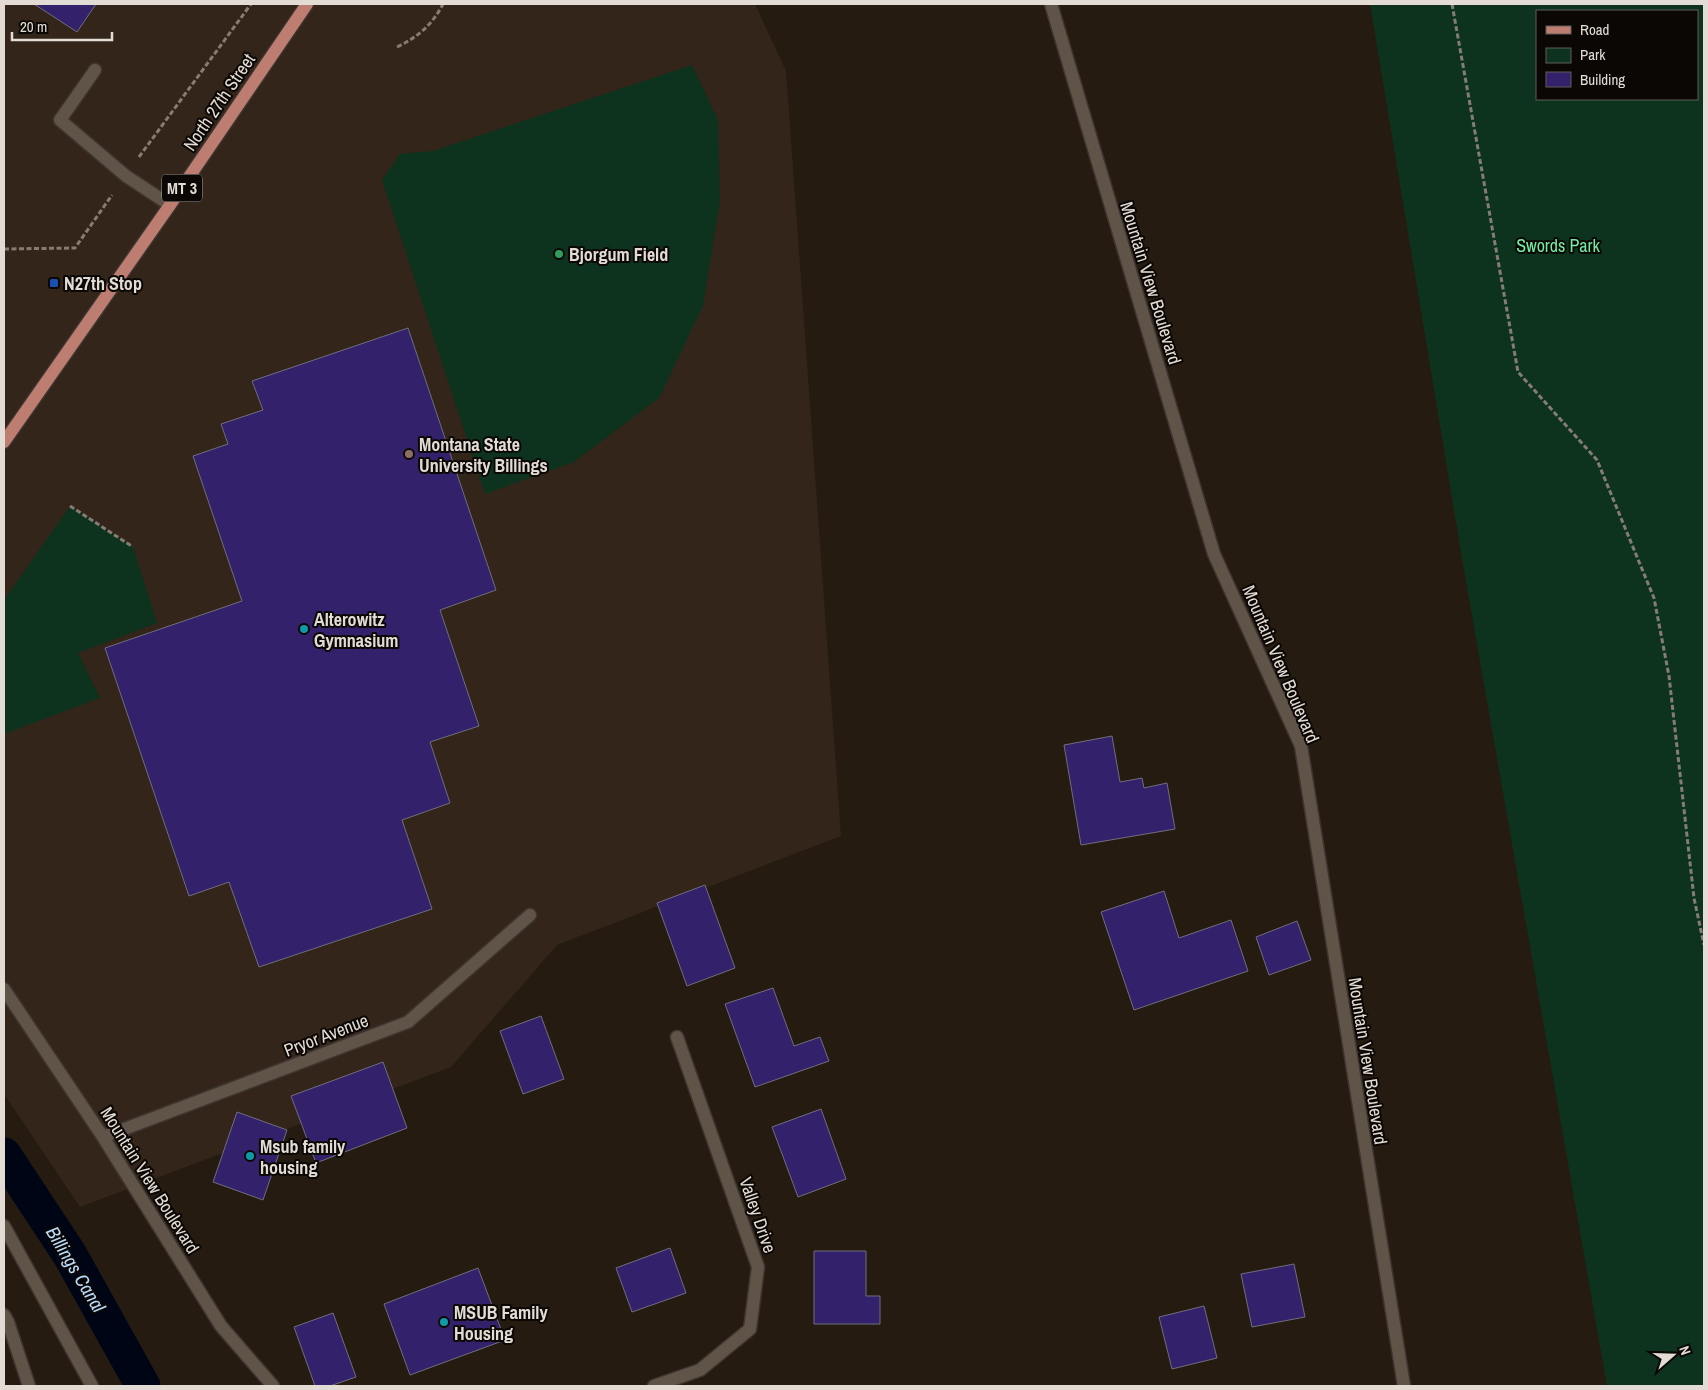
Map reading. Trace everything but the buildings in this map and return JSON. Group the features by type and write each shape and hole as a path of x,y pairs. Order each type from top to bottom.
{"main road":[{"name":"North 27th Street","path":"4,442 170,205 307,4"}],"street":[{"name":"Mountain View Boulevard","path":"1051,4 1214,554 1301,746 1404,1386"},
{"path":"95,70 60,120 126,176 170,205"},
{"name":"Pryor Avenue","path":"103,1137 408,1022 530,915"},
{"name":"Mountain View Boulevard","path":"4,989 103,1137 221,1326 273,1386"},
{"name":"Valley Drive","path":"654,1386 700,1370 750,1329 758,1267 677,1037"},
{"path":"4,1226 92,1386"},
{"path":"4,1315 29,1386"}],"path":[{"path":"4,249 75,248 250,4"},
{"path":"397,46 416,38 436,16 443,4"},
{"path":"1452,4 1518,372 1597,460 1654,598 1669,676 1694,898 1704,945"},
{"path":"70,506 133,547"}],"shaded area":[{"name":"Montana State University Billings","path":"4,4 755,4 786,71 841,836 557,945 451,1067 80,1207 4,1094"}],"green space":[{"name":"Swords Park","path":"1370,4 1704,4 1704,1386 1607,1386 1464,570"},
{"name":"Bjorgum Field","path":"692,65 718,120 720,201 703,306 659,398 574,462 485,494 382,180 400,154 433,151"},
{"path":"70,506 133,547 157,623 78,653 100,698 4,734 4,600"}],"waterway":[{"name":"Billings Canal","path":"4,1155 70,1255 143,1386"}],"place":[{"name":"Bjorgum Field","path":"559,254"},
{"name":"N27th Stop","path":"54,283"},
{"name":"Montana State University Billings","path":"409,454"},
{"name":"Alterowitz Gymnasium","path":"304,629"},
{"name":"Msub family housing","path":"250,1156"},
{"name":"MSUB Family Housing","path":"444,1322"}]}
